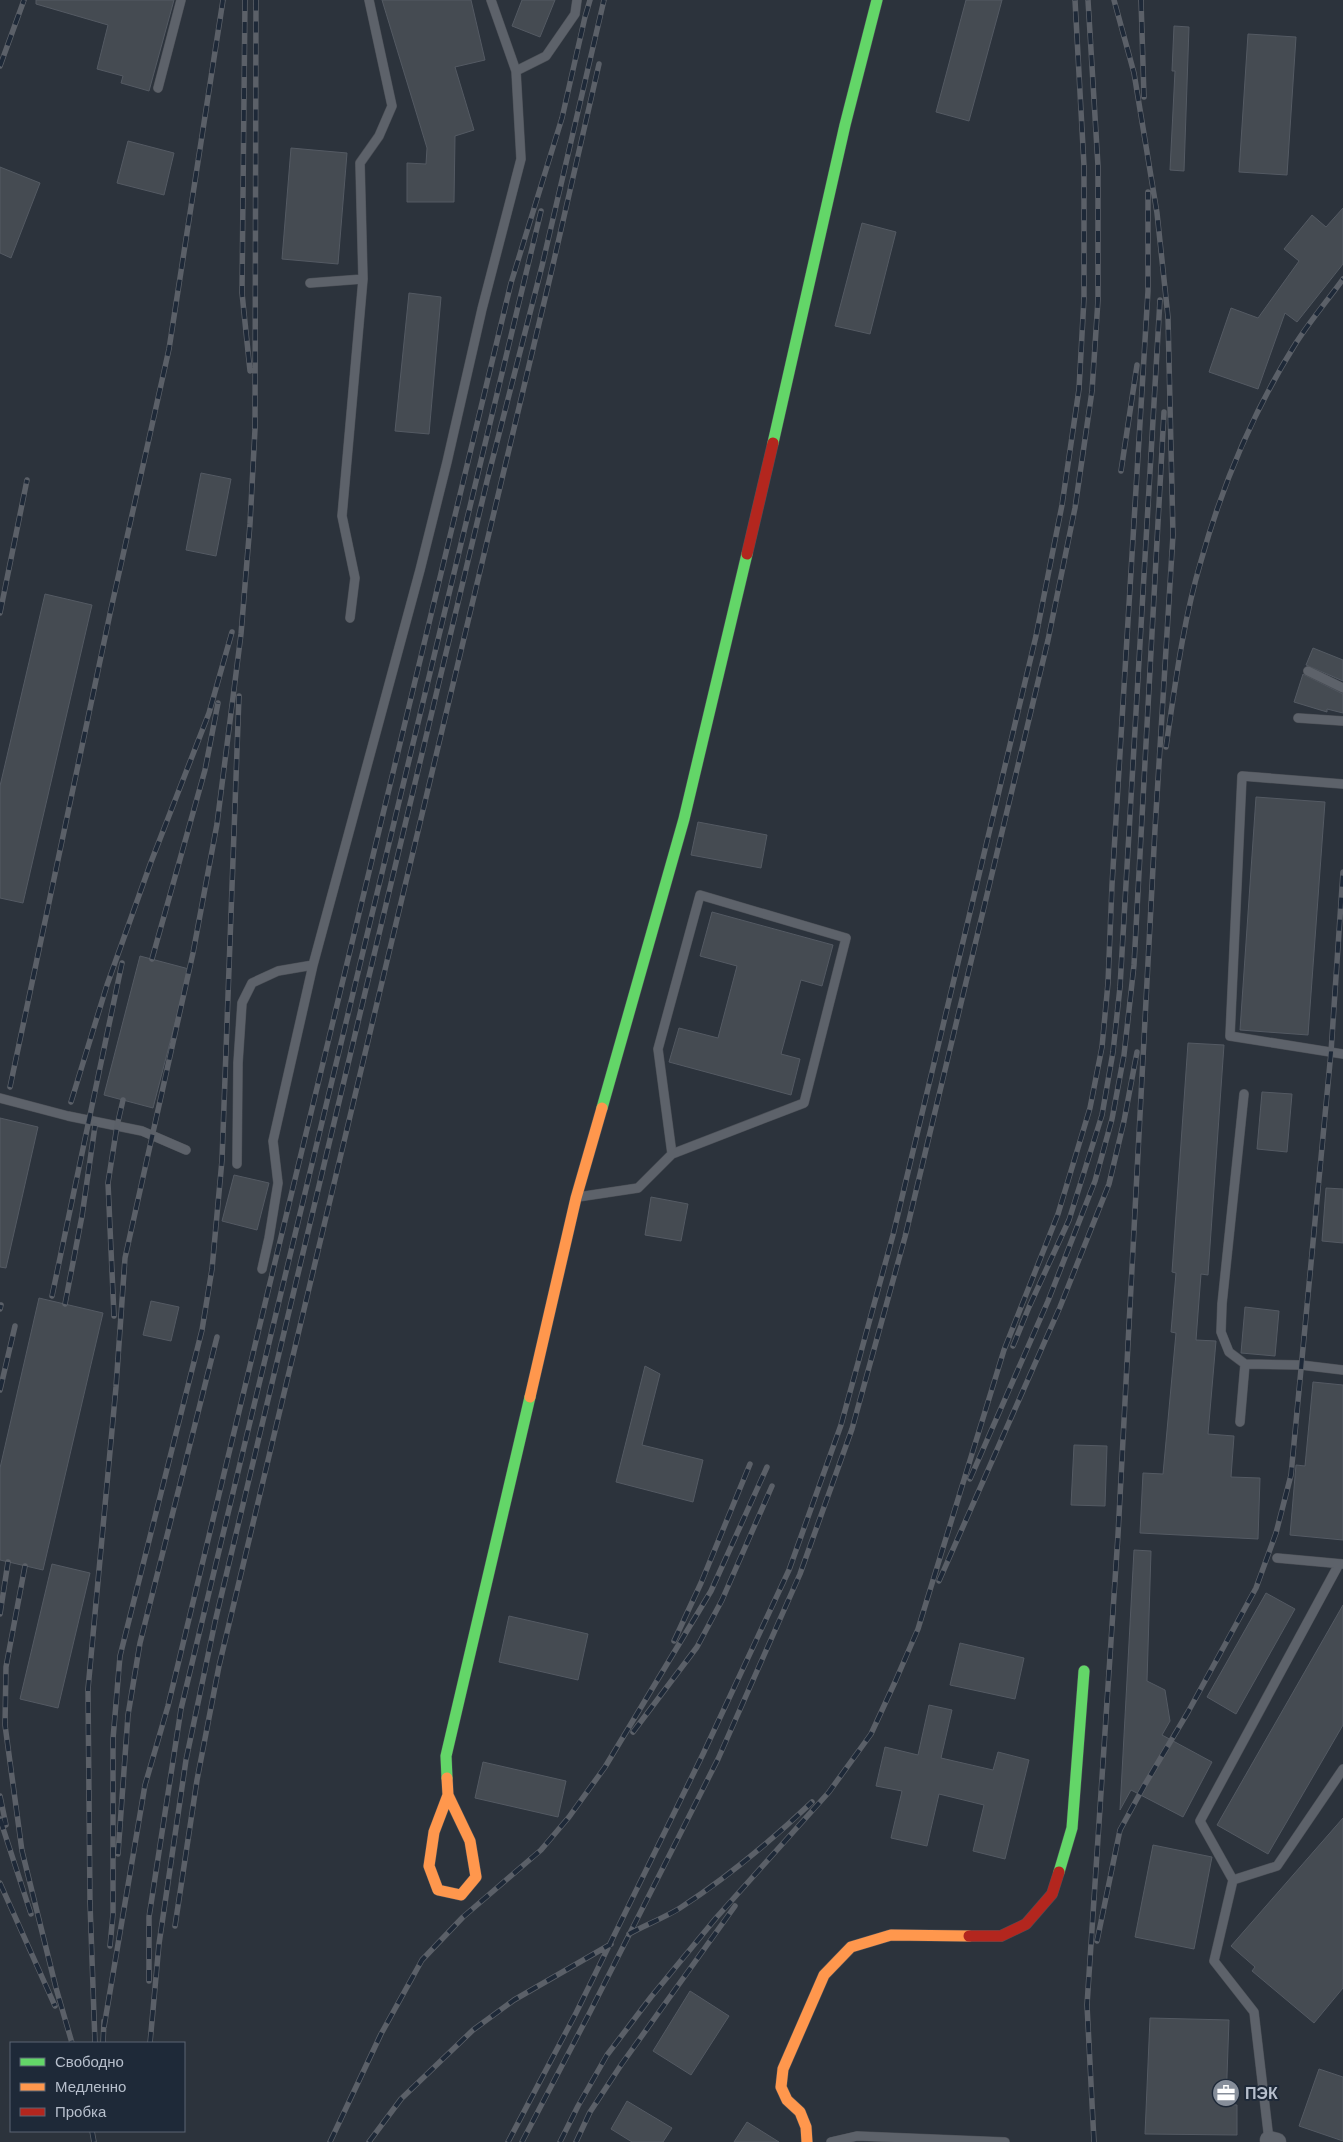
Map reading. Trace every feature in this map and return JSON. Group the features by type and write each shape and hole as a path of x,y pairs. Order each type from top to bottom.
{"street":[{"path":"448,1795 434,1832 429,1866 438,1890 461,1895 476,1877 470,1841 448,1795 446,1756 576,1198 684,819 767,471 845,125 877,0"},
{"path":"807,2142 806,2126 800,2112 788,2100 781,2086 783,2069 824,1975 851,1947 891,1935 1000,1936 1026,1924 1052,1894 1072,1828 1084,1671"}],"lane":[{"path":"158,88 181,0"},
{"path":"350,618 355,578 342,516 363,279 360,163 379,136 392,106 369,0"},
{"path":"262,1269 278,1184 273,1141 313,965 420,570 482,309 521,159 516,71 491,0"},
{"path":"516,71 546,56 575,14 577,0"},
{"path":"310,283 363,279"},
{"path":"1308,672 1343,688"},
{"path":"1298,718 1343,721"},
{"path":"1343,784 1242,776 1230,1036 1343,1054"},
{"path":"576,1198 638,1188 672,1154 804,1103 846,938 700,895 658,1049 672,1154"},
{"path":"237,1164 238,1063 242,1003 252,984 278,971 313,965"},
{"path":"1244,1094 1221,1332 1229,1352 1245,1364 1301,1365 1343,1370"},
{"path":"0,1098 68,1116 142,1131 186,1150"},
{"path":"1240,1422 1245,1364"},
{"path":"1273,2141 1254,2012 1214,1961 1233,1880 1200,1821 1341,1564 1277,1558"},
{"path":"1233,1880 1277,1866 1343,1770"},
{"path":"831,2142 857,2136 1005,2142"}],"building":[{"path":"36,0 174,0 149,91 121,83 123,76 97,69 108,25 36,4"},
{"path":"382,0 471,0 485,60 455,67 474,130 455,136 454,202 407,202 407,163 426,164 427,148"},
{"path":"522,0 555,0 540,37 512,26"},
{"path":"966,0 1002,0 969,121 936,112"},
{"path":"1174,26 1189,27 1184,171 1170,170 1175,71 1172,71"},
{"path":"1248,34 1296,37 1287,175 1239,172"},
{"path":"128,141 174,153 164,195 117,183"},
{"path":"291,148 347,153 338,264 282,259"},
{"path":"0,167 40,183 11,258 0,253"},
{"path":"1343,208 1343,264 1297,322 1285,313 1258,389 1209,372 1231,308 1258,318 1299,261 1284,249 1312,215 1326,227"},
{"path":"862,223 896,232 870,334 835,326"},
{"path":"409,293 441,297 429,434 395,431"},
{"path":"201,473 231,479 216,556 186,550"},
{"path":"45,594 92,605 23,903 0,898 0,786"},
{"path":"1313,648 1343,660 1343,681 1306,665"},
{"path":"1303,674 1343,694 1343,713 1327,709 1327,712 1294,702"},
{"path":"1256,797 1325,802 1308,1035 1240,1030"},
{"path":"698,822 767,835 761,868 691,855"},
{"path":"712,912 833,945 822,986 801,980 781,1054 800,1059 791,1095 669,1062 679,1028 718,1038 737,966 700,956"},
{"path":"140,956 189,969 153,1108 104,1095"},
{"path":"1188,1043 1224,1045 1208,1275 1201,1274 1196,1340 1216,1341 1208,1434 1234,1436 1231,1477 1260,1478 1258,1539 1140,1533 1143,1473 1163,1474 1176,1333 1171,1332 1176,1273 1172,1272"},
{"path":"1262,1092 1292,1094 1287,1152 1257,1149"},
{"path":"0,1118 38,1127 6,1268 0,1267"},
{"path":"234,1175 269,1183 257,1230 222,1221"},
{"path":"1326,1188 1343,1189 1343,1243 1322,1241"},
{"path":"651,1197 688,1204 681,1241 645,1235"},
{"path":"39,1298 103,1313 43,1570 0,1560 0,1468"},
{"path":"151,1301 179,1307 171,1341 143,1335"},
{"path":"1245,1307 1279,1311 1275,1356 1241,1353"},
{"path":"645,1366 660,1374 642,1445 703,1460 693,1502 616,1482"},
{"path":"1313,1382 1343,1385 1343,1540 1290,1535 1296,1465 1305,1466"},
{"path":"1074,1445 1107,1446 1105,1506 1071,1505"},
{"path":"1134,1550 1151,1551 1147,1681 1165,1690 1170,1721 1162,1735 1212,1762 1183,1817 1131,1790 1120,1810"},
{"path":"52,1564 90,1573 58,1708 20,1699"},
{"path":"1266,1593 1295,1609 1236,1714 1207,1697"},
{"path":"1343,1605 1343,1725 1268,1854 1217,1825"},
{"path":"509,1616 588,1634 578,1680 499,1662"},
{"path":"960,1643 1024,1658 1015,1699 950,1685"},
{"path":"929,1705 952,1710 941,1758 993,1770 998,1752 1029,1760 1005,1859 973,1851 984,1805 939,1794 927,1846 891,1838 902,1791 876,1786 885,1747 918,1755"},
{"path":"483,1762 566,1781 558,1817 475,1798"},
{"path":"1343,1818 1343,1988 1314,2023 1252,1971 1255,1967 1231,1946"},
{"path":"1153,1845 1212,1857 1194,1949 1135,1937"},
{"path":"690,1991 729,2016 691,2075 653,2051"},
{"path":"1150,2018 1229,2020 1226,2104 1237,2105 1237,2135 1145,2134"},
{"path":"1319,2069 1343,2077 1343,2141 1299,2126"},
{"path":"627,2101 672,2128 663,2142 632,2142 611,2129"},
{"path":"747,2122 779,2142 734,2142"}],"railway":[{"path":"0,66 24,0"},
{"path":"10,1087 111,609 169,349 223,0"},
{"path":"245,0 242,293 250,371"},
{"path":"95,2042 90,1903 88,1689 116,1387 125,1258 193,953 217,824 241,634 250,524 255,429 256,0"},
{"path":"104,2027 145,1785 168,1706 511,283 562,118 590,0"},
{"path":"150,2042 159,1944 186,1760 215,1622 487,481 542,266 604,0"},
{"path":"508,2142 576,2013 703,1754 789,1570 841,1425 893,1235 1036,636 1062,505 1079,389 1084,298 1084,166 1075,0"},
{"path":"522,2142 718,1759 800,1574 852,1429 905,1237 1048,640 1075,508 1092,391 1098,300 1098,166 1088,0"},
{"path":"1094,2142 1087,2005 1118,1535 1155,829 1173,535 1168,317 1157,213 1134,73 1114,0"},
{"path":"1141,0 1144,97"},
{"path":"175,1926 197,1780 219,1666 552,269 599,64"},
{"path":"560,2142 607,2055 651,1997 716,1918 829,1792 871,1734 918,1629 1004,1350 1058,1214 1090,1108 1102,1047 1108,983 1112,885 1148,291 1148,192"},
{"path":"149,1981 149,1917 181,1709 541,211"},
{"path":"1166,747 1189,607 1209,533 1229,477 1266,395 1301,335 1343,279"},
{"path":"1013,1346 1069,1220 1102,1115 1113,1052 1120,987 1160,300"},
{"path":"1121,471 1137,365"},
{"path":"970,1479 1048,1301 1095,1181 1112,1119 1124,1055 1134,965 1164,412"},
{"path":"0,613 27,480"},
{"path":"71,1102 107,985 151,862 209,713 232,632"},
{"path":"110,1946 113,1914 113,1739 120,1656 202,1330 212,1269 222,1160 239,696"},
{"path":"152,959 205,770 218,703"},
{"path":"1097,1941 1120,1830 1256,1588 1276,1533 1291,1475 1331,1052 1343,872"},
{"path":"52,1296 122,963"},
{"path":"939,1581 1060,1307 1109,1184 1124,1121 1137,1052"},
{"path":"114,1316 108,1183 123,1100"},
{"path":"65,1304 82,1216 95,1126"},
{"path":"0,1309 1,1305"},
{"path":"0,1390 15,1326"},
{"path":"118,1854 128,1715 140,1643 217,1337"},
{"path":"674,1641 701,1583 750,1464"},
{"path":"330,2142 381,2034 422,1960 463,1917 541,1850 569,1817 605,1767 711,1591 767,1467"},
{"path":"633,1732 697,1647 722,1600 772,1486"},
{"path":"0,1614 8,1562"},
{"path":"25,1566 6,1667 5,1725 22,1851 56,1988 72,2042"},
{"path":"0,1796 6,1825"},
{"path":"629,1934 674,1912 715,1884 765,1845 812,1802"},
{"path":"0,1819 31,1914"},
{"path":"0,1883 55,2006"},
{"path":"576,2142 590,2112 621,2065 735,1906"},
{"path":"369,2142 401,2099 473,2030 514,2000 611,1944"},
{"path":"103,2042 104,2021"},
{"path":"92,2132 94,2142"}],"traffic: fast":[{"path":"773,443 845,125 877,0"},
{"path":"602,1108 684,819 747,554"},
{"path":"447,1778 446,1756 530,1397"},
{"path":"1059,1872 1072,1828 1084,1671"}],"traffic: slow":[{"path":"530,1397 576,1198 602,1108"},
{"path":"447,1778 448,1795 434,1832 429,1866 438,1890 461,1895 476,1877 470,1841 448,1795"},
{"path":"807,2142 806,2127 800,2112 787,2100 781,2087 783,2069 824,1975 851,1947 891,1935 969,1936"}],"traffic: jam":[{"path":"747,554 773,443"},
{"path":"969,1936 1001,1936 1026,1924 1052,1894 1059,1872"}],"place":[{"name":"ПЭК","path":"1226,2093"}]}
